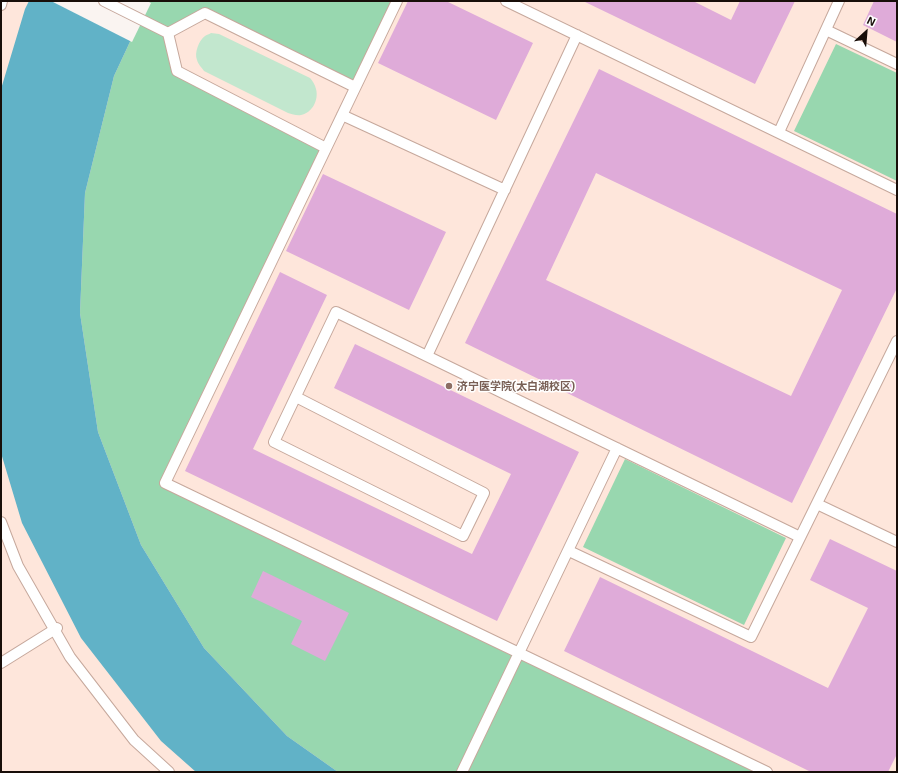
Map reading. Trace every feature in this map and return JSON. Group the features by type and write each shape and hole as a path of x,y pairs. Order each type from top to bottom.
{"lane":[{"path":"1,5 2,1"},
{"path":"104,1 168,33"},
{"path":"397,1 165,483 767,772"},
{"path":"506,1 897,190"},
{"path":"779,132 839,1"},
{"path":"168,33 205,14 355,87"},
{"path":"826,30 897,64"},
{"path":"168,33 177,71 326,148"},
{"path":"428,356 577,35"},
{"path":"342,115 505,190"},
{"path":"296,397 484,493 463,536 274,442 336,312 800,537"},
{"path":"569,551 751,636 897,341"},
{"path":"462,772 617,448"},
{"path":"817,504 897,542"},
{"path":"1,522 18,566 56,629 70,657 134,740 169,772"},
{"path":"1,663 56,629"}],"shaded area":[{"name":"济宁医学院(太白湖校区)","path":"1,1 897,1 897,772 1,772"}],"green space":[{"path":"149,1 397,1 355,87 205,14 168,33 177,71 326,148 165,483 767,772 338,772 287,736 204,648 141,545 98,432 80,313 85,193 114,76"},
{"path":"211,33 219,34 310,78 317,93 314,105 305,114 296,115 288,113 204,71 196,57 197,50 203,38"},
{"path":"836,44 897,73 897,181 794,131"},
{"path":"625,459 786,538 744,625 583,547"}],"water":[{"path":"29,1 149,1 114,76 85,193 80,313 98,432 141,545 204,648 287,736 338,772 196,772 161,741 81,638 22,523 1,453 1,89 25,9"}],"pier":[{"path":"51,1 147,1 151,3 132,42"}],"building":[{"path":"408,1 446,1 533,43 496,120 378,63"},
{"path":"583,1 693,1 731,20 740,1 795,1 755,84"},
{"path":"874,1 897,1 897,42 863,25"},
{"path":"599,69 897,214 897,288 792,503 465,343","holes":["596,173 842,290 791,396 546,280"]},
{"path":"323,174 446,232 409,310 286,251"},
{"path":"280,272 327,295 253,449 472,554 511,474 334,388 355,344 579,452 497,621 185,471"},
{"path":"830,539 897,571 897,754 888,772 811,772 564,651 600,577 828,688 868,608 810,580"},
{"path":"263,571 349,613 325,661 291,644 302,621 251,597"}],"place":[{"name":"济宁医学院(太白湖校区)","path":"449,386"}]}
